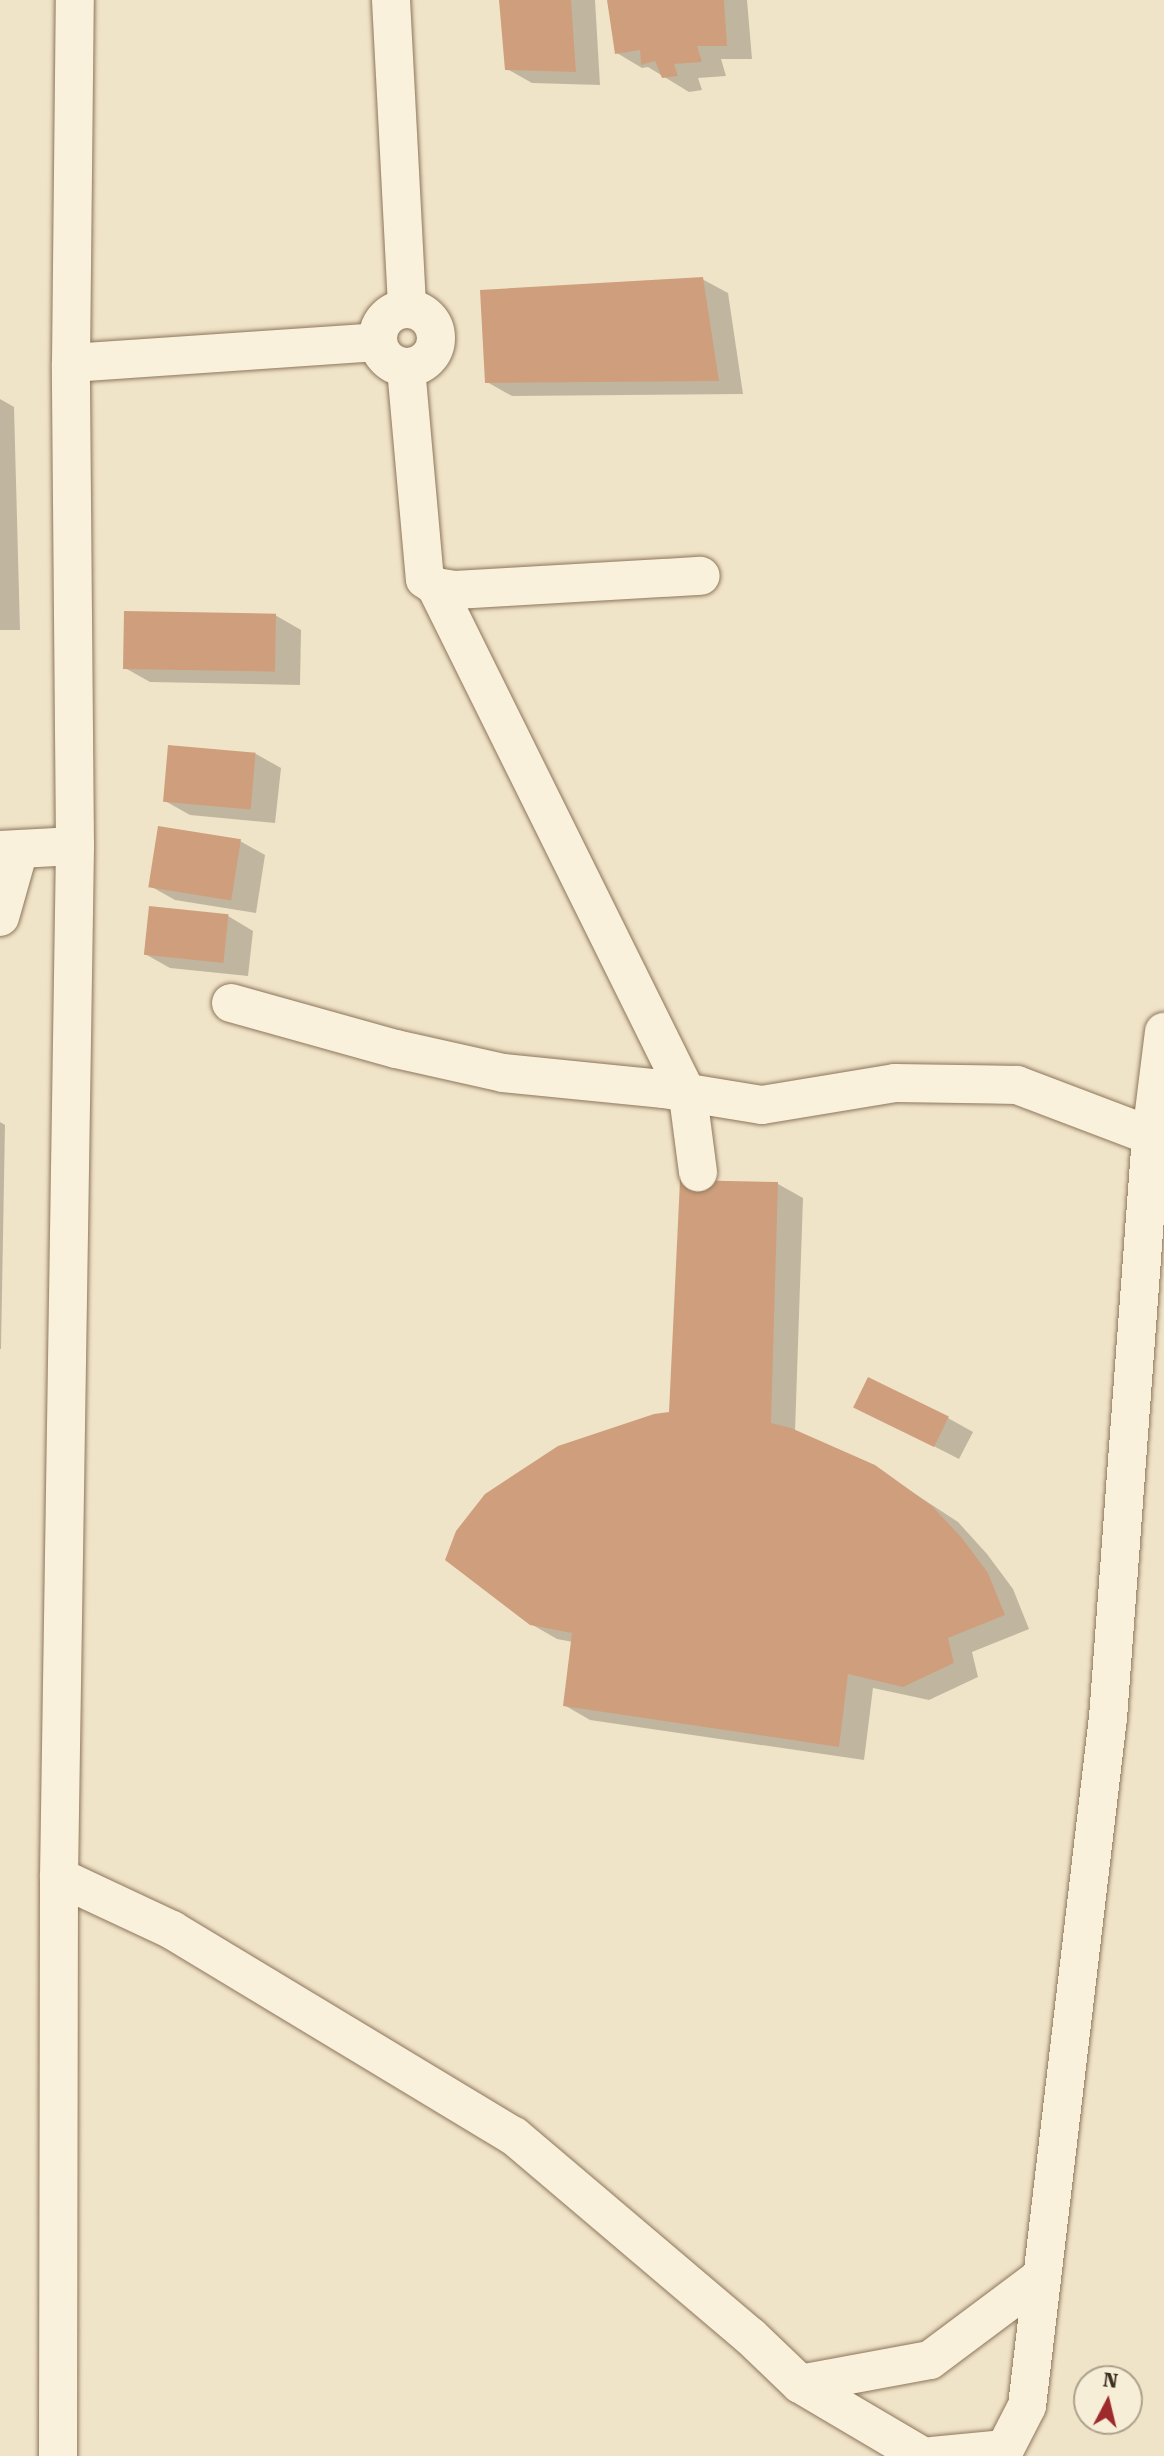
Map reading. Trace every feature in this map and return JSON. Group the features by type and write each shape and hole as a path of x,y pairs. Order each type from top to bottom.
{"street":[{"path":"58,2456 58,1877 75,846 71,363 75,0"},
{"path":"391,0 407,309"},
{"path":"407,309 424,313 435,327 437,344 430,359 415,368 397,367 383,358 377,342 379,325 391,313 407,309"},
{"path":"71,363 377,342"},
{"path":"406,368 425,579 436,587 456,590 701,576"},
{"path":"436,587 688,1096 698,1172"},
{"path":"0,917 9,850 75,846"},
{"path":"231,1003 396,1049 503,1073 664,1089 688,1096 762,1105 895,1083 1017,1085 1151,1136"},
{"path":"932,2456 1004,2449 1027,2406 1108,1718 1151,1136 1164,1032"},
{"path":"58,1877 172,1930 514,2136 750,2336 800,2384 922,2456"},
{"path":"800,2384 930,2360 1041,2277"}],"building":[{"path":"499,0 571,0 576,72 505,70"},
{"path":"607,0 724,0 727,46 697,46 702,62 674,64 678,76 662,78 655,61 641,65 640,50 615,54"},
{"path":"703,277 719,381 485,383 480,290"},
{"path":"124,611 276,614 275,672 123,669"},
{"path":"168,745 256,753 251,809 163,802"},
{"path":"158,826 241,839 231,900 148,887"},
{"path":"149,906 229,914 223,963 144,955"},
{"path":"680,1180 778,1182 771,1423 791,1428 875,1465 932,1506 962,1538 988,1573 1005,1615 948,1638 954,1663 903,1687 848,1674 839,1747 563,1706 572,1633 530,1625 445,1560 456,1531 485,1494 558,1446 654,1414 669,1412"},
{"path":"868,1377 949,1416 934,1447 853,1408"}]}
